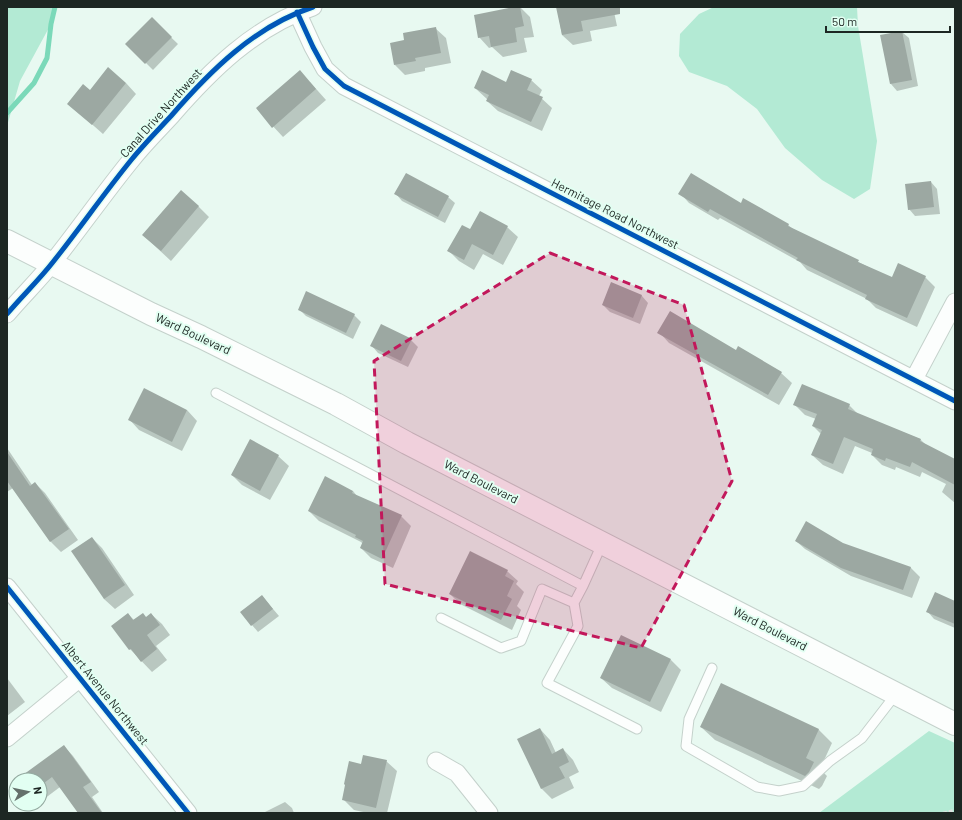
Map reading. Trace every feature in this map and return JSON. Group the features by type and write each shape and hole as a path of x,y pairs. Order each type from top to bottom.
{"main road":[{"name":"Ward Boulevard","path":"7,241 151,314 201,336 329,401 602,544 955,724"}],"street":[{"name":"Canal Drive Northwest","path":"52,264 132,159 191,92 214,69 253,38 281,20 305,10"},
{"name":"Hermitage Road Northwest","path":"305,10 313,47 325,69 344,86 955,401"},
{"path":"7,314 52,264"},
{"path":"914,379 955,302"},
{"name":"Albert Avenue Northwest","path":"7,587 188,813"},
{"path":"7,738 80,678"},
{"path":"436,761 457,773 489,813"}],"lane":[{"path":"216,393 583,586"},
{"path":"602,544 574,603 578,626 547,683 637,729"},
{"path":"441,618 501,648 521,641 542,589 574,603"},
{"path":"712,668 688,719 686,746 757,787 779,791 803,786 830,761 862,738 896,694"}],"path":[{"path":"943,813 955,810"}],"highlighted area":[{"path":"550,253 684,305 732,481 641,648 385,584 374,361"}],"green space":[{"path":"7,7 53,7 51,24 20,81 7,126"},
{"path":"714,7 857,7 858,26 877,141 870,189 854,199 822,180 785,148 757,109 727,86 689,72 679,56 680,34 699,14"},
{"path":"929,731 955,743 955,813 819,813"}],"building":[{"path":"520,7 524,26 515,28 517,42 491,47 489,36 478,38 474,15"},
{"path":"556,7 620,7 620,14 581,21 583,31 562,35"},
{"path":"152,17 172,37 145,64 125,44"},
{"path":"436,27 441,53 415,58 416,61 394,65 390,43 404,40 403,33"},
{"path":"902,31 912,80 890,84 880,35"},
{"path":"108,67 126,83 92,125 67,104 83,84 90,90"},
{"path":"300,70 316,89 272,128 256,108"},
{"path":"482,70 506,82 511,70 532,79 527,90 543,97 531,122 486,101 489,95 474,88"},
{"path":"406,173 449,196 438,217 394,194"},
{"path":"691,173 741,203 743,198 789,224 788,226 859,260 858,262 892,277 898,263 926,276 907,318 865,299 867,295 796,260 798,258 710,209 708,212 678,194"},
{"path":"931,181 934,207 908,210 905,184"},
{"path":"181,190 199,206 161,251 142,235"},
{"path":"480,211 508,226 493,255 472,244 464,260 447,251 462,225 470,229"},
{"path":"611,282 642,295 633,318 602,305"},
{"path":"306,291 355,314 346,333 298,310"},
{"path":"670,311 736,350 738,346 782,372 768,395 657,333"},
{"path":"381,324 412,339 401,361 370,346"},
{"path":"802,384 850,404 848,409 921,439 920,441 955,459 955,485 912,462 910,467 886,458 885,461 871,455 873,449 844,437 833,464 811,455 822,430 812,426 817,414 793,405"},
{"path":"144,388 187,410 172,442 128,420"},
{"path":"250,439 279,455 260,491 231,475"},
{"path":"7,452 30,486 35,482 69,529 50,542 7,481"},
{"path":"325,476 353,491 352,493 402,515 382,559 360,548 363,541 355,537 356,535 308,511"},
{"path":"806,521 843,543 911,567 903,590 841,568 795,541"},
{"path":"92,537 125,585 104,599 71,551"},
{"path":"470,551 508,570 505,576 514,581 507,596 512,599 501,620 449,594"},
{"path":"935,592 955,601 955,624 926,612"},
{"path":"262,595 273,609 251,626 240,612"},
{"path":"128,613 133,620 143,613 146,617 151,613 160,625 147,635 157,649 141,662 131,649 129,650 111,626"},
{"path":"621,635 671,659 650,702 600,678"},
{"path":"721,683 819,729 806,758 814,762 809,772 805,776 700,727"},
{"path":"540,728 552,754 563,748 569,762 559,767 565,778 541,789 517,739"},
{"path":"64,745 91,782 83,787 102,813 78,813 52,777 48,780 48,772 27,772"},
{"path":"363,755 387,760 376,808 342,800 349,761 361,764"}],"waterway":[{"path":"7,113 34,83 47,58 51,24 55,7"}],"cycle path":[{"path":"7,314 53,262 146,142 201,83 253,38 292,15 313,7"},
{"path":"297,12 325,69 344,86 955,401"},
{"path":"7,587 188,813"}]}
